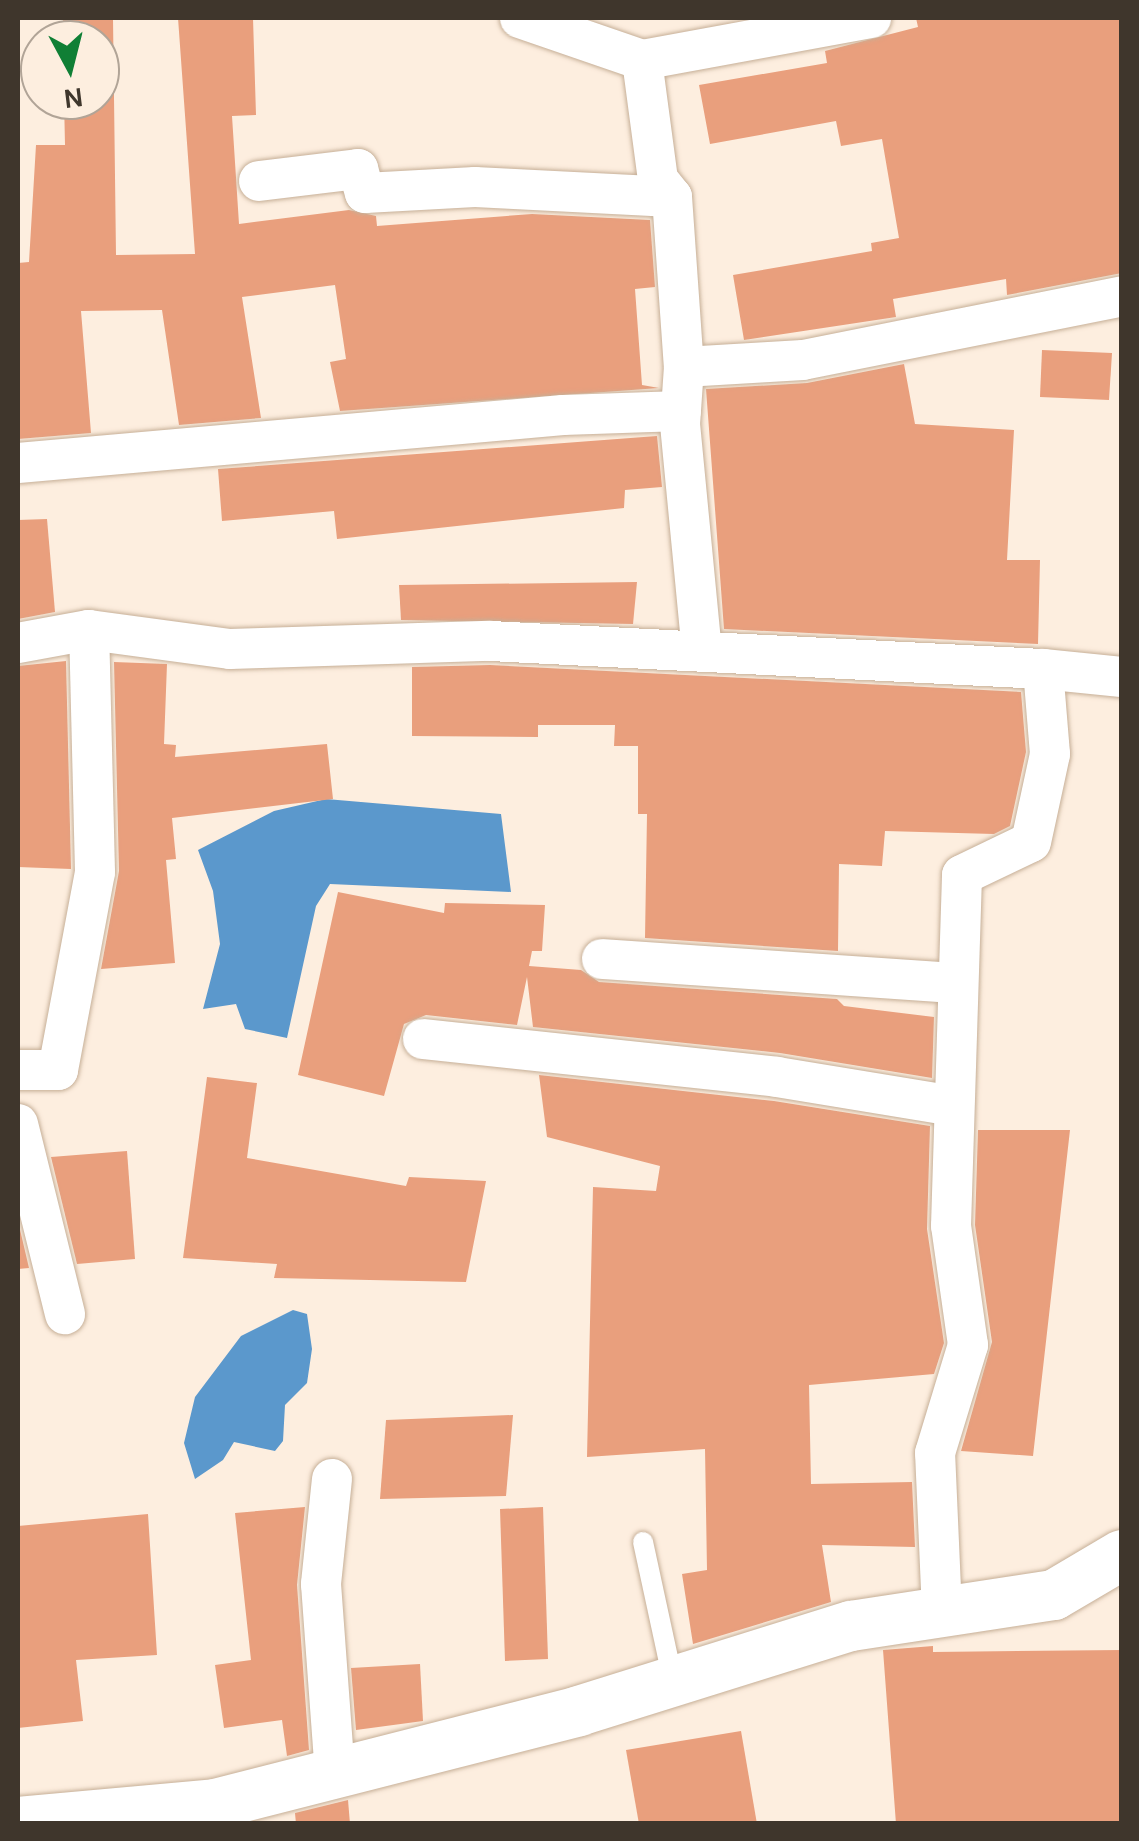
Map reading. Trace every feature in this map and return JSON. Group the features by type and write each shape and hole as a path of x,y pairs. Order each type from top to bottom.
{"street":[{"path":"520,18 642,60 872,18"},
{"path":"642,60 658,180 672,197 684,367 681,411 702,652"},
{"path":"259,181 358,168 365,193 475,187 672,197"},
{"path":"684,367 803,360 1122,296"},
{"path":"18,463 563,415 681,411"},
{"path":"18,1070 58,1070 95,872 89,630"},
{"path":"18,644 89,630 230,649 490,641 1122,676"},
{"path":"942,1612 935,1453 968,1345 951,1226 962,875 1031,842 1050,754 1043,669"},
{"path":"602,959 956,983"},
{"path":"423,1039 777,1077 954,1106"},
{"path":"18,1124 65,1314"},
{"path":"332,1479 321,1584 335,1774"},
{"path":"18,1822 215,1804 673,1681 851,1626 1054,1595 1122,1556"}],"lane":[{"path":"643,1542 673,1681"}],"water":[{"path":"326,799 501,814 511,892 330,884 316,906 287,1038 245,1029 236,1004 203,1009 220,944 213,891 198,850 274,811"},
{"path":"293,1310 307,1314 312,1349 307,1383 285,1405 283,1441 275,1451 234,1442 223,1460 195,1479 184,1443 195,1397 241,1336"}],"building":[{"path":"63,18 113,18 113,20"},
{"path":"178,18 253,18 256,115 232,116 239,224 349,210 376,216 377,226 532,214 650,220 655,287 635,289 642,385 659,388 340,411 330,362 346,359 335,285 242,297 261,418 179,425 162,310 81,311 91,433 18,439 18,263 29,262 36,145 65,145 64,120 114,120 116,255 195,254"},
{"path":"916,18 1122,18 1122,273 1007,295 1006,279 893,299 896,317 744,340 733,275 872,251 871,243 899,238 882,139 841,146 836,121 710,144 699,85 827,63 825,51 918,27"},
{"path":"1042,350 1112,353 1109,400 1040,397"},
{"path":"904,364 915,424 1014,430 1007,560 1040,560 1038,644 724,629 706,389 807,383"},
{"path":"657,436 662,487 625,490 624,508 337,539 334,511 222,521 218,469"},
{"path":"47,519 55,612 18,619 18,520"},
{"path":"637,582 633,624 401,620 399,585"},
{"path":"66,661 71,869 18,867 18,666"},
{"path":"114,662 167,664 164,744 176,745 175,757 327,744 333,799 172,818 176,859 166,860 175,963 101,969 119,871"},
{"path":"490,665 1021,692 1026,752 1010,826 994,834 885,831 882,866 839,864 838,951 645,938 647,814 638,814 638,746 614,746 615,725 538,725 538,737 412,736 412,667"},
{"path":"338,892 444,913 445,903 545,905 542,951 532,951 529,966 581,970 599,982 837,999 844,1006 934,1017 932,1078 780,1053 533,1027 527,977 517,1025 426,1015 404,1024 384,1096 298,1075"},
{"path":"539,1075 774,1101 930,1126 927,1229 944,1343 934,1374 809,1385 811,1484 912,1482 915,1547 822,1545 831,1602 693,1644 682,1574 707,1570 705,1449 587,1457 593,1187 656,1191 660,1166 547,1137"},
{"path":"207,1077 257,1083 247,1158 406,1186 409,1177 486,1181 466,1282 274,1278 277,1264 183,1258"},
{"path":"978,1130 1070,1130 1033,1456 961,1451 992,1342 975,1225"},
{"path":"127,1151 135,1259 77,1264 51,1157"},
{"path":"18,1221 29,1268 18,1269"},
{"path":"513,1415 506,1496 380,1499 386,1420"},
{"path":"305,1507 297,1585 309,1750 287,1756 282,1720 224,1728 215,1665 251,1660 235,1513"},
{"path":"543,1507 548,1659 505,1661 500,1509"},
{"path":"148,1514 157,1655 76,1660 83,1721 18,1728 18,1526"},
{"path":"933,1646 933,1652 1122,1650 1122,1824 896,1824 883,1650"},
{"path":"420,1664 423,1721 356,1730 351,1668"},
{"path":"741,1731 757,1824 639,1824 626,1750"},
{"path":"348,1800 350,1824 296,1824 295,1813"}]}
